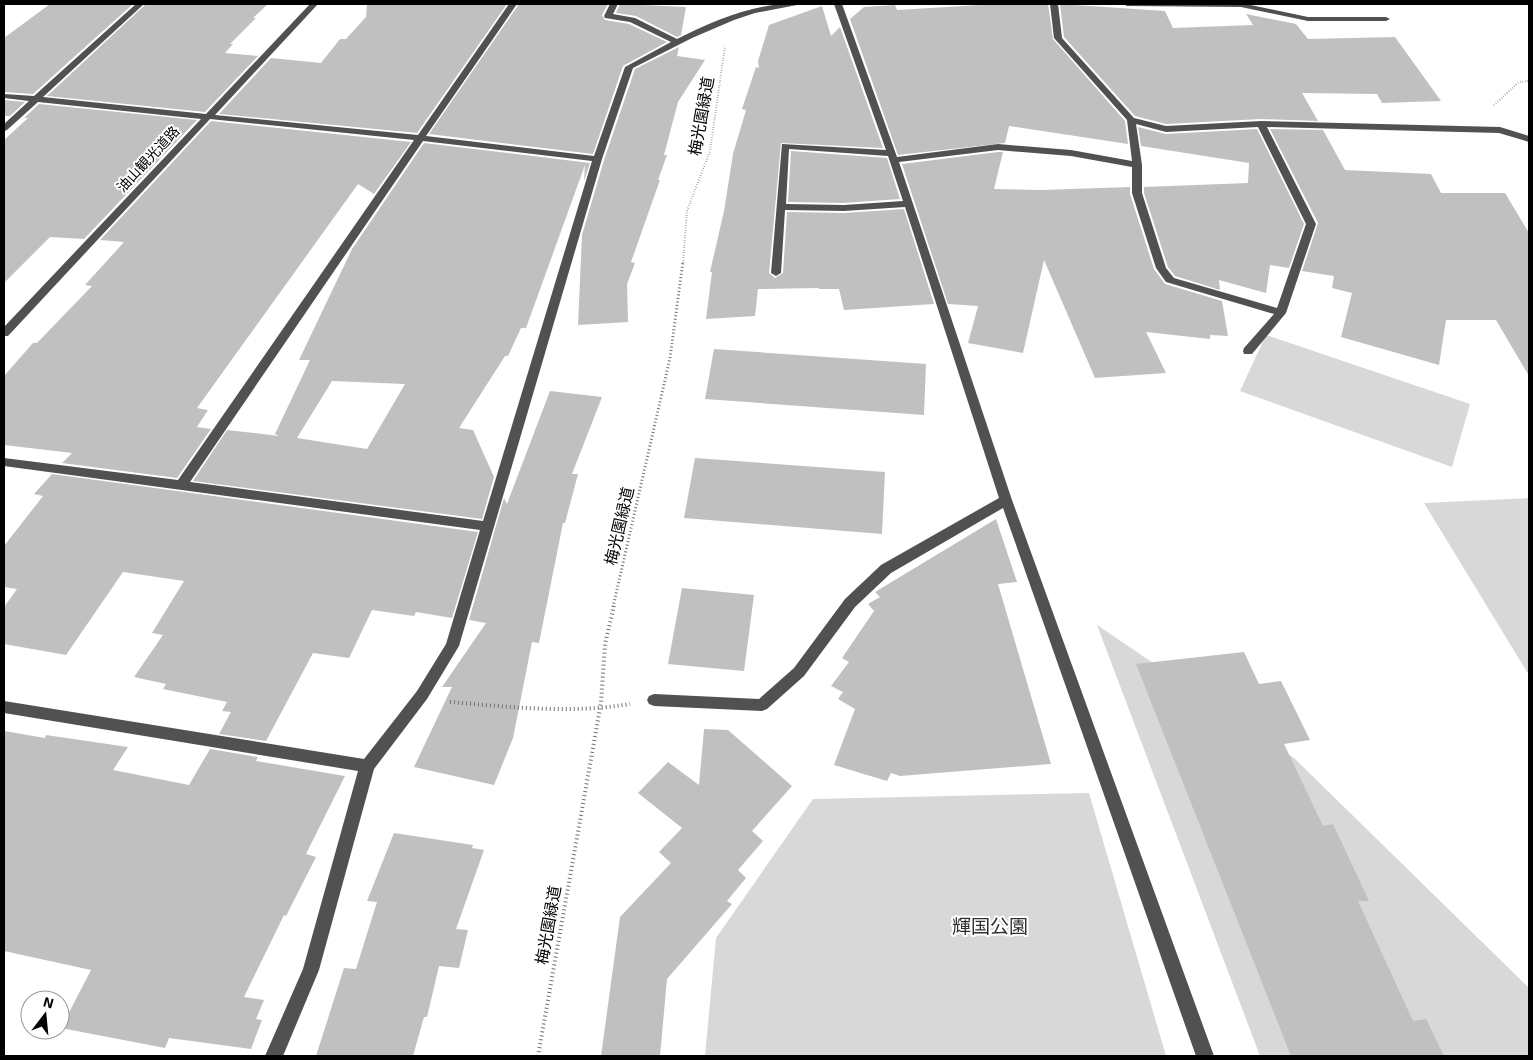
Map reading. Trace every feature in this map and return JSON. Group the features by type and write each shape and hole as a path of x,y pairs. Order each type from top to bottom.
{"street":[{"path":"4,128 140,4"},
{"name":"油山観光道路","path":"4,333 206,116 314,4"},
{"path":"181,485 513,4"},
{"path":"614,4 608,16 632,20 677,42"},
{"path":"274,1056 311,970 367,766 422,695 452,646 597,159 629,67 677,42 729,19 783,5 798,4"},
{"path":"838,4 908,204 1006,500 1206,1056"},
{"path":"1054,4 1058,38 1131,120 1166,129 1261,124 1500,130 1529,139"},
{"path":"1127,4 1241,6 1308,19 1386,19"},
{"path":"4,96 420,138 597,159"},
{"path":"1131,120 1137,165 1137,193 1162,268 1170,280 1281,313"},
{"path":"1248,351 1281,313 1310,224 1261,124"},
{"path":"776,273 785,146 892,157 998,147 1071,153 1137,165"},
{"path":"780,207 844,208 908,204"},
{"path":"4,462 488,526"},
{"path":"654,700 762,705 799,672 850,603 886,569 1006,500"},
{"path":"4,707 367,766"}],"path":[{"name":"梅光園緑道","path":"538,1056 599,709 605,644 670,358 683,268 687,211 710,150 729,19"},
{"path":"1468,129 1519,82 1529,81"},
{"path":"422,695 454,704 540,710 599,709 654,700"}],"green space":[{"path":"1266,335 1470,404 1452,467 1240,391"},
{"path":"1529,498 1529,672 1527,672 1424,503"},
{"path":"1097,625 1294,758 1529,988 1529,1056 1260,1056"},
{"name":"輝国公園","path":"1089,793 1166,1056 705,1056 716,938 813,799"}],"building":[{"path":"50,4 133,4 33,94 4,92 4,38"},
{"path":"146,4 268,4 230,44 233,44 225,53 258,56 205,112 47,96"},
{"path":"367,4 507,4 417,133 219,114 271,58 321,63 340,39 346,39 366,17"},
{"path":"519,4 608,4 602,15 605,20 629,24 667,42 623,66 593,154 429,134"},
{"path":"620,4 686,7 681,35 677,37 636,16 616,13"},
{"path":"980,4 1048,4 1053,39 1125,121 1128,144 1009,126 1005,143 898,155 850,19 864,7 895,5 897,10"},
{"path":"1060,4 1165,11 1173,28 1253,25 1246,14 1296,24 1308,39 1395,37 1441,101 1382,103 1377,94 1302,93 1318,121 1261,119 1166,124 1135,116 1064,37"},
{"path":"822,6 831,36 840,27 883,148 781,143 769,273 775,278 783,273 787,212 844,213 904,209 934,304 844,310 839,289 758,289 755,316 706,319 712,272 710,272 724,211 733,154 746,110 742,109 756,67 759,68 758,61 769,25"},
{"path":"679,47 677,56 705,60 678,102 664,155 667,155 658,180 660,180 631,262 635,263 627,284 628,322 578,325 582,235 604,160 635,69"},
{"path":"4,100 25,102 10,116 4,116"},
{"path":"39,104 197,120 84,239 50,237 4,283 4,140 28,118 24,118"},
{"path":"211,121 411,142 374,194 358,184 197,408 208,410 197,427 211,429 177,478 62,463 72,453 4,445 4,376 33,343 37,343 92,286 85,285 124,242 100,240"},
{"path":"1138,127 1166,134 1257,129 1304,224 1289,268 1270,265 1266,293 1219,280 1220,290 1175,276 1168,267 1144,193 1144,187 1248,183 1249,163 1141,146"},
{"path":"1270,129 1323,130 1345,170 1431,174 1441,193 1505,193 1529,233 1529,376 1496,320 1446,320 1439,365 1341,337 1352,293 1332,288 1334,276 1302,271 1318,223"},
{"path":"424,143 590,163 584,181 585,165 526,328 521,328 508,356 505,356 459,428 473,430 494,477 482,519 193,481 227,430 279,436 275,434 310,360 299,360 352,249","holes":["332,381 405,384 367,449 297,438"]},
{"path":"791,151 887,158 900,199 844,203 788,202"},
{"path":"1003,152 994,189 1042,190 1130,187 1130,194 1154,269 1165,284 1222,301 1228,336 1210,335 1210,339 1146,332 1166,373 1095,378 1044,260 1023,353 968,343 978,306 948,304 902,164"},
{"path":"714,349 926,364 924,415 705,399"},
{"path":"550,391 602,397 572,474 578,474 565,523 563,523 539,643 532,642 513,738 494,785 414,767 452,687 442,687 486,623 469,620 504,498 507,504"},
{"path":"695,458 885,472 882,534 684,518"},
{"path":"52,474 478,532 452,618 416,612 414,616 372,610 349,658 313,653 266,741 219,734 231,712 222,711 227,702 163,689 166,684 134,677 163,635 152,633 184,581 123,572 66,655 4,644 4,607 17,589 4,587 4,546 43,496 34,494"},
{"path":"996,519 1017,582 998,584 1051,764 900,776 891,773 887,781 834,765 855,709 838,699 843,692 831,686 849,662 842,658 874,611 868,604 880,597 875,592"},
{"path":"682,588 754,595 744,671 668,664"},
{"path":"1244,652 1259,684 1281,681 1310,740 1284,744 1323,826 1333,824 1369,901 1358,901 1413,1021 1426,1019 1444,1056 1291,1056 1136,664"},
{"path":"704,729 728,730 792,786 752,831 763,841 738,870 746,878 727,901 732,904 667,979 660,1056 601,1056 620,917 671,863 659,852 682,828 638,793 668,762 699,785"},
{"path":"4,731 45,738 46,735 128,747 113,770 189,785 210,749 258,757 256,761 345,776 306,854 316,857 286,916 284,915 244,997 264,1000 256,1019 262,1020 251,1049 169,1038 165,1048 70,1030 70,1011 91,970 4,951"},
{"path":"394,833 473,845 472,848 484,850 456,929 468,930 459,968 439,966 427,1017 424,1017 413,1056 316,1056 344,968 356,969 377,902 367,901"}]}
